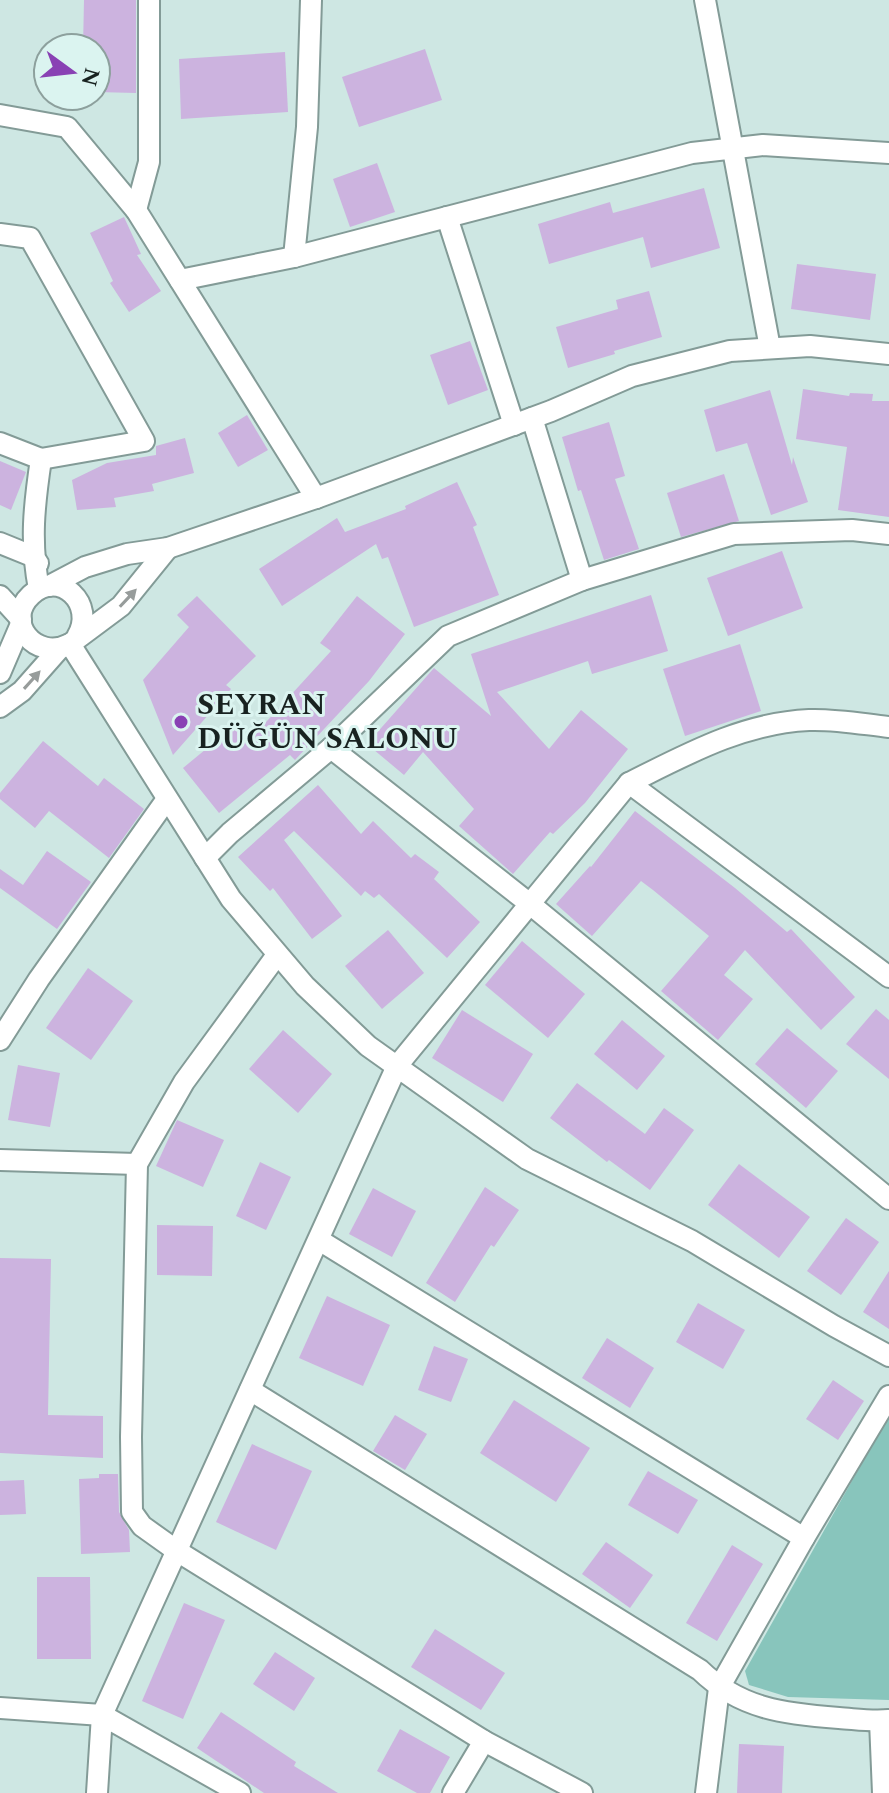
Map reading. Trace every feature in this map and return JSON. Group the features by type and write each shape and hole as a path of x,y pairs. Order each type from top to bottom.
{"street":[{"path":"136,210 149,162 149,0"},
{"path":"294,257 307,127 311,0"},
{"path":"705,0 770,348"},
{"path":"0,115 67,127 136,210 316,498"},
{"path":"180,280 294,257 692,153 763,145 889,153"},
{"path":"447,217 582,580"},
{"path":"0,234 30,238 144,441 41,459 0,443"},
{"path":"0,673 21,621 24,604 85,567 127,554 168,548 316,498 523,421 632,376 730,351 810,346 889,354"},
{"path":"0,707 22,691 69,643 83,623 82,607 73,594 51,586 32,556 32,524 41,459"},
{"path":"205,858 331,748 448,636 582,580 734,534 852,530 889,534"},
{"path":"0,543 32,556"},
{"path":"0,596 21,621 28,638 35,645 50,649 69,643 121,606 168,548"},
{"path":"69,643 231,899 305,986 368,1046 527,1159 692,1241 889,1356"},
{"path":"97,1793 102,1715 397,1066 629,783 717,740 762,726 831,720 889,727"},
{"path":"331,748 530,904 889,1199"},
{"path":"629,783 889,977"},
{"path":"0,1040 39,979 167,799"},
{"path":"868,960 889,954"},
{"path":"277,955 184,1082 137,1164 132,1512 142,1526 177,1551 484,1741 582,1793"},
{"path":"0,1160 137,1164"},
{"path":"319,1240 804,1538"},
{"path":"250,1390 700,1670 719,1688 739,1699 792,1714 884,1720 883,1793"},
{"path":"706,1793 719,1688 889,1396"},
{"path":"0,1708 102,1715 240,1793"},
{"path":"453,1793 484,1741"}],"green space":[{"path":"889,1415 889,1700 788,1697 749,1685 745,1671"}],"building":[{"path":"84,0 136,0 136,93 112,92 112,32 83,32"},
{"path":"425,49 442,100 359,127 342,77"},
{"path":"285,52 288,112 181,119 179,59"},
{"path":"377,163 395,212 350,227 333,179"},
{"path":"704,188 720,248 651,268 643,237 549,264 538,224 610,202 613,213"},
{"path":"124,217 141,254 137,255 161,291 129,312 110,283 113,281 90,233"},
{"path":"797,264 876,274 870,320 791,309"},
{"path":"649,291 662,337 568,368 556,327 618,309 616,300"},
{"path":"470,341 488,390 448,405 430,355"},
{"path":"803,389 849,396 850,393 873,394 872,401 889,401 889,517 838,510 847,447 796,439"},
{"path":"770,390 792,465 793,457 808,502 771,515 747,443 716,452 704,410"},
{"path":"247,415 268,450 238,467 218,433"},
{"path":"609,422 625,476 615,479 639,549 604,560 562,437"},
{"path":"185,438 194,473 152,484 154,491 114,498 116,507 77,510 72,480 107,463 156,455 156,446"},
{"path":"0,461 26,472 11,510 0,505"},
{"path":"724,474 739,521 681,537 667,493"},
{"path":"457,482 477,525 473,527 499,595 414,627 388,557 382,559 376,544 282,606 259,569 337,518 345,532 406,509 405,506"},
{"path":"782,551 803,608 728,636 707,578"},
{"path":"651,595 668,651 592,674 588,661 497,692 549,749 581,710 628,749 585,803 553,834 550,832 513,874 459,826 474,809 423,752 404,775 367,744 434,668 491,716 471,654"},
{"path":"197,596 256,656 226,685 231,689 173,755 143,680 189,627 177,615"},
{"path":"357,596 405,634 369,681 295,760 290,755 219,813 183,768 234,726 247,743 331,651 320,643"},
{"path":"740,644 761,711 685,736 663,669"},
{"path":"43,741 98,786 104,778 144,809 109,858 49,811 35,828 0,799 0,793"},
{"path":"318,785 361,834 373,821 411,858 415,854 439,872 434,879 480,922 447,958 379,894 374,898 365,891 361,896 294,831 284,840 342,916 312,939 273,888 270,891 238,857"},
{"path":"635,811 787,932 791,929 855,997 821,1030 745,950 724,975 753,999 718,1040 661,991 709,936 641,881 592,936 556,904 591,867"},
{"path":"47,851 91,882 57,929 0,888 0,869 23,885"},
{"path":"388,930 424,973 382,1009 345,966"},
{"path":"522,941 585,994 548,1038 485,985"},
{"path":"88,968 133,1001 91,1060 46,1028"},
{"path":"876,1009 889,1020 889,1079 846,1044"},
{"path":"462,1010 533,1054 503,1102 432,1058"},
{"path":"622,1020 665,1056 637,1090 594,1054"},
{"path":"787,1028 838,1071 806,1108 755,1064"},
{"path":"283,1030 332,1074 298,1113 249,1069"},
{"path":"18,1065 60,1073 50,1127 8,1120"},
{"path":"577,1083 645,1134 664,1108 694,1130 650,1190 609,1160 607,1162 550,1118"},
{"path":"177,1120 224,1140 203,1187 156,1166"},
{"path":"260,1162 291,1177 266,1230 236,1216"},
{"path":"739,1164 810,1217 779,1258 708,1205"},
{"path":"485,1187 519,1210 494,1247 491,1245 455,1302 426,1283"},
{"path":"373,1188 416,1211 392,1257 349,1234"},
{"path":"846,1218 879,1242 841,1295 807,1271"},
{"path":"157,1225 213,1226 212,1276 157,1275"},
{"path":"0,1258 51,1259 48,1415 103,1416 103,1458 0,1453"},
{"path":"889,1271 889,1329 863,1312"},
{"path":"327,1296 390,1325 363,1386 299,1358"},
{"path":"698,1303 745,1330 723,1369 676,1342"},
{"path":"607,1338 654,1368 630,1408 582,1378"},
{"path":"434,1346 468,1359 451,1402 418,1390"},
{"path":"833,1380 864,1401 838,1440 806,1419"},
{"path":"514,1400 590,1448 556,1502 480,1453"},
{"path":"395,1415 427,1434 405,1470 373,1451"},
{"path":"252,1444 312,1471 276,1550 216,1522"},
{"path":"648,1471 698,1500 678,1534 628,1505"},
{"path":"99,1474 118,1474 119,1512 129,1530 130,1552 81,1554 79,1479 99,1478"},
{"path":"24,1480 26,1514 0,1515 0,1481"},
{"path":"606,1542 653,1575 630,1608 582,1574"},
{"path":"732,1545 763,1564 717,1641 686,1623"},
{"path":"37,1577 90,1577 91,1659 37,1659"},
{"path":"184,1603 225,1620 183,1719 142,1701"},
{"path":"435,1629 505,1673 481,1710 411,1667"},
{"path":"275,1652 315,1678 294,1711 253,1684"},
{"path":"221,1712 296,1762 294,1766 338,1793 264,1793 197,1748"},
{"path":"400,1729 450,1757 430,1793 417,1793 377,1771"},
{"path":"739,1744 784,1746 782,1793 737,1793"}],"place":[{"name":"SEYRAN DÜĞÜN SALONU","path":"181,722"}]}
